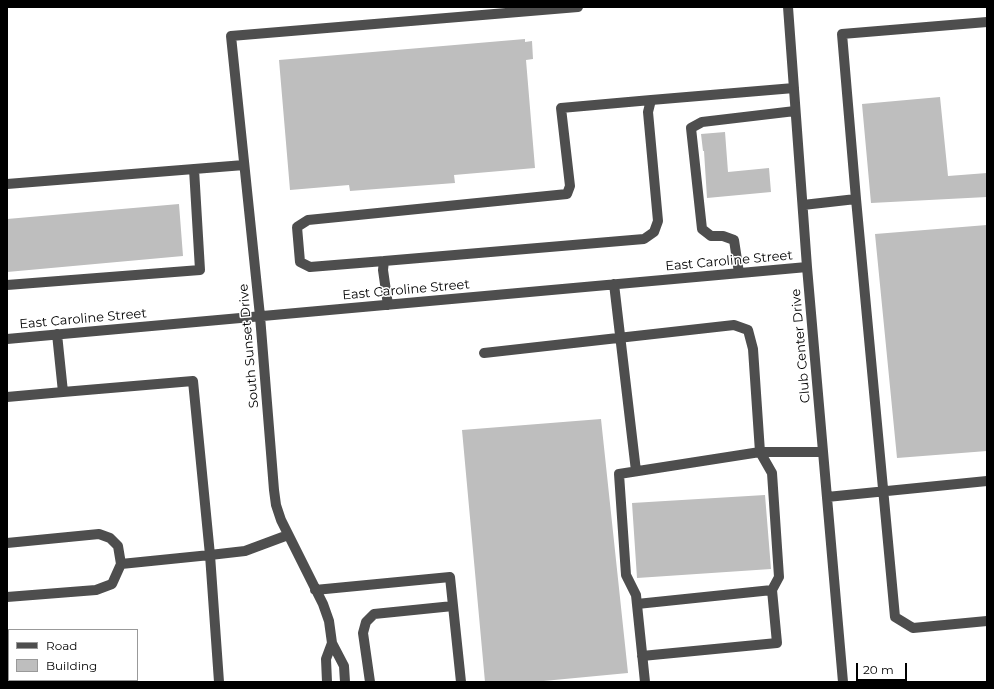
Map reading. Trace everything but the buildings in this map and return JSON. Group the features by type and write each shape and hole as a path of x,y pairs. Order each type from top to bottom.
{"street":[{"path":"479,11 578,7"},
{"name":"Club Center Drive","path":"788,7 807,267 843,682"},
{"name":"South Sunset Drive","path":"345,682 344,666 332,643 329,621 323,604 288,535 276,505 260,316 231,36 479,11"},
{"path":"987,22 842,34 895,617 913,628 987,622"},
{"path":"651,100 648,112 658,221 654,232 644,239 310,267 300,262 297,227 308,220 568,194 570,186 561,108 651,100 794,88"},
{"path":"738,273 734,240 723,236 711,236 702,229 691,128 702,122 795,111"},
{"path":"7,184 244,165"},
{"path":"7,285 200,270 194,169"},
{"path":"803,205 856,199"},
{"path":"384,261 383,270 388,305"},
{"name":"East Caroline Street","path":"7,339 807,267"},
{"path":"614,284 636,471"},
{"path":"484,353 621,339 734,325 748,330 753,349 760,452 772,473 779,577 772,590 777,643 642,656"},
{"path":"57,334 63,392"},
{"path":"7,397 193,381 210,555 220,682"},
{"path":"645,682 636,595 626,574 619,474 760,452 823,452"},
{"path":"827,497 987,481"},
{"path":"7,543 99,534 110,538 118,546 122,564 112,584 96,590 7,597"},
{"path":"122,564 245,551 288,535"},
{"path":"316,590 450,577 461,682"},
{"path":"637,604 772,590"},
{"path":"370,682 363,633 366,622 374,614 453,606"},
{"name":"South Sunset Drive","path":"327,682 326,659 332,643"}]}
